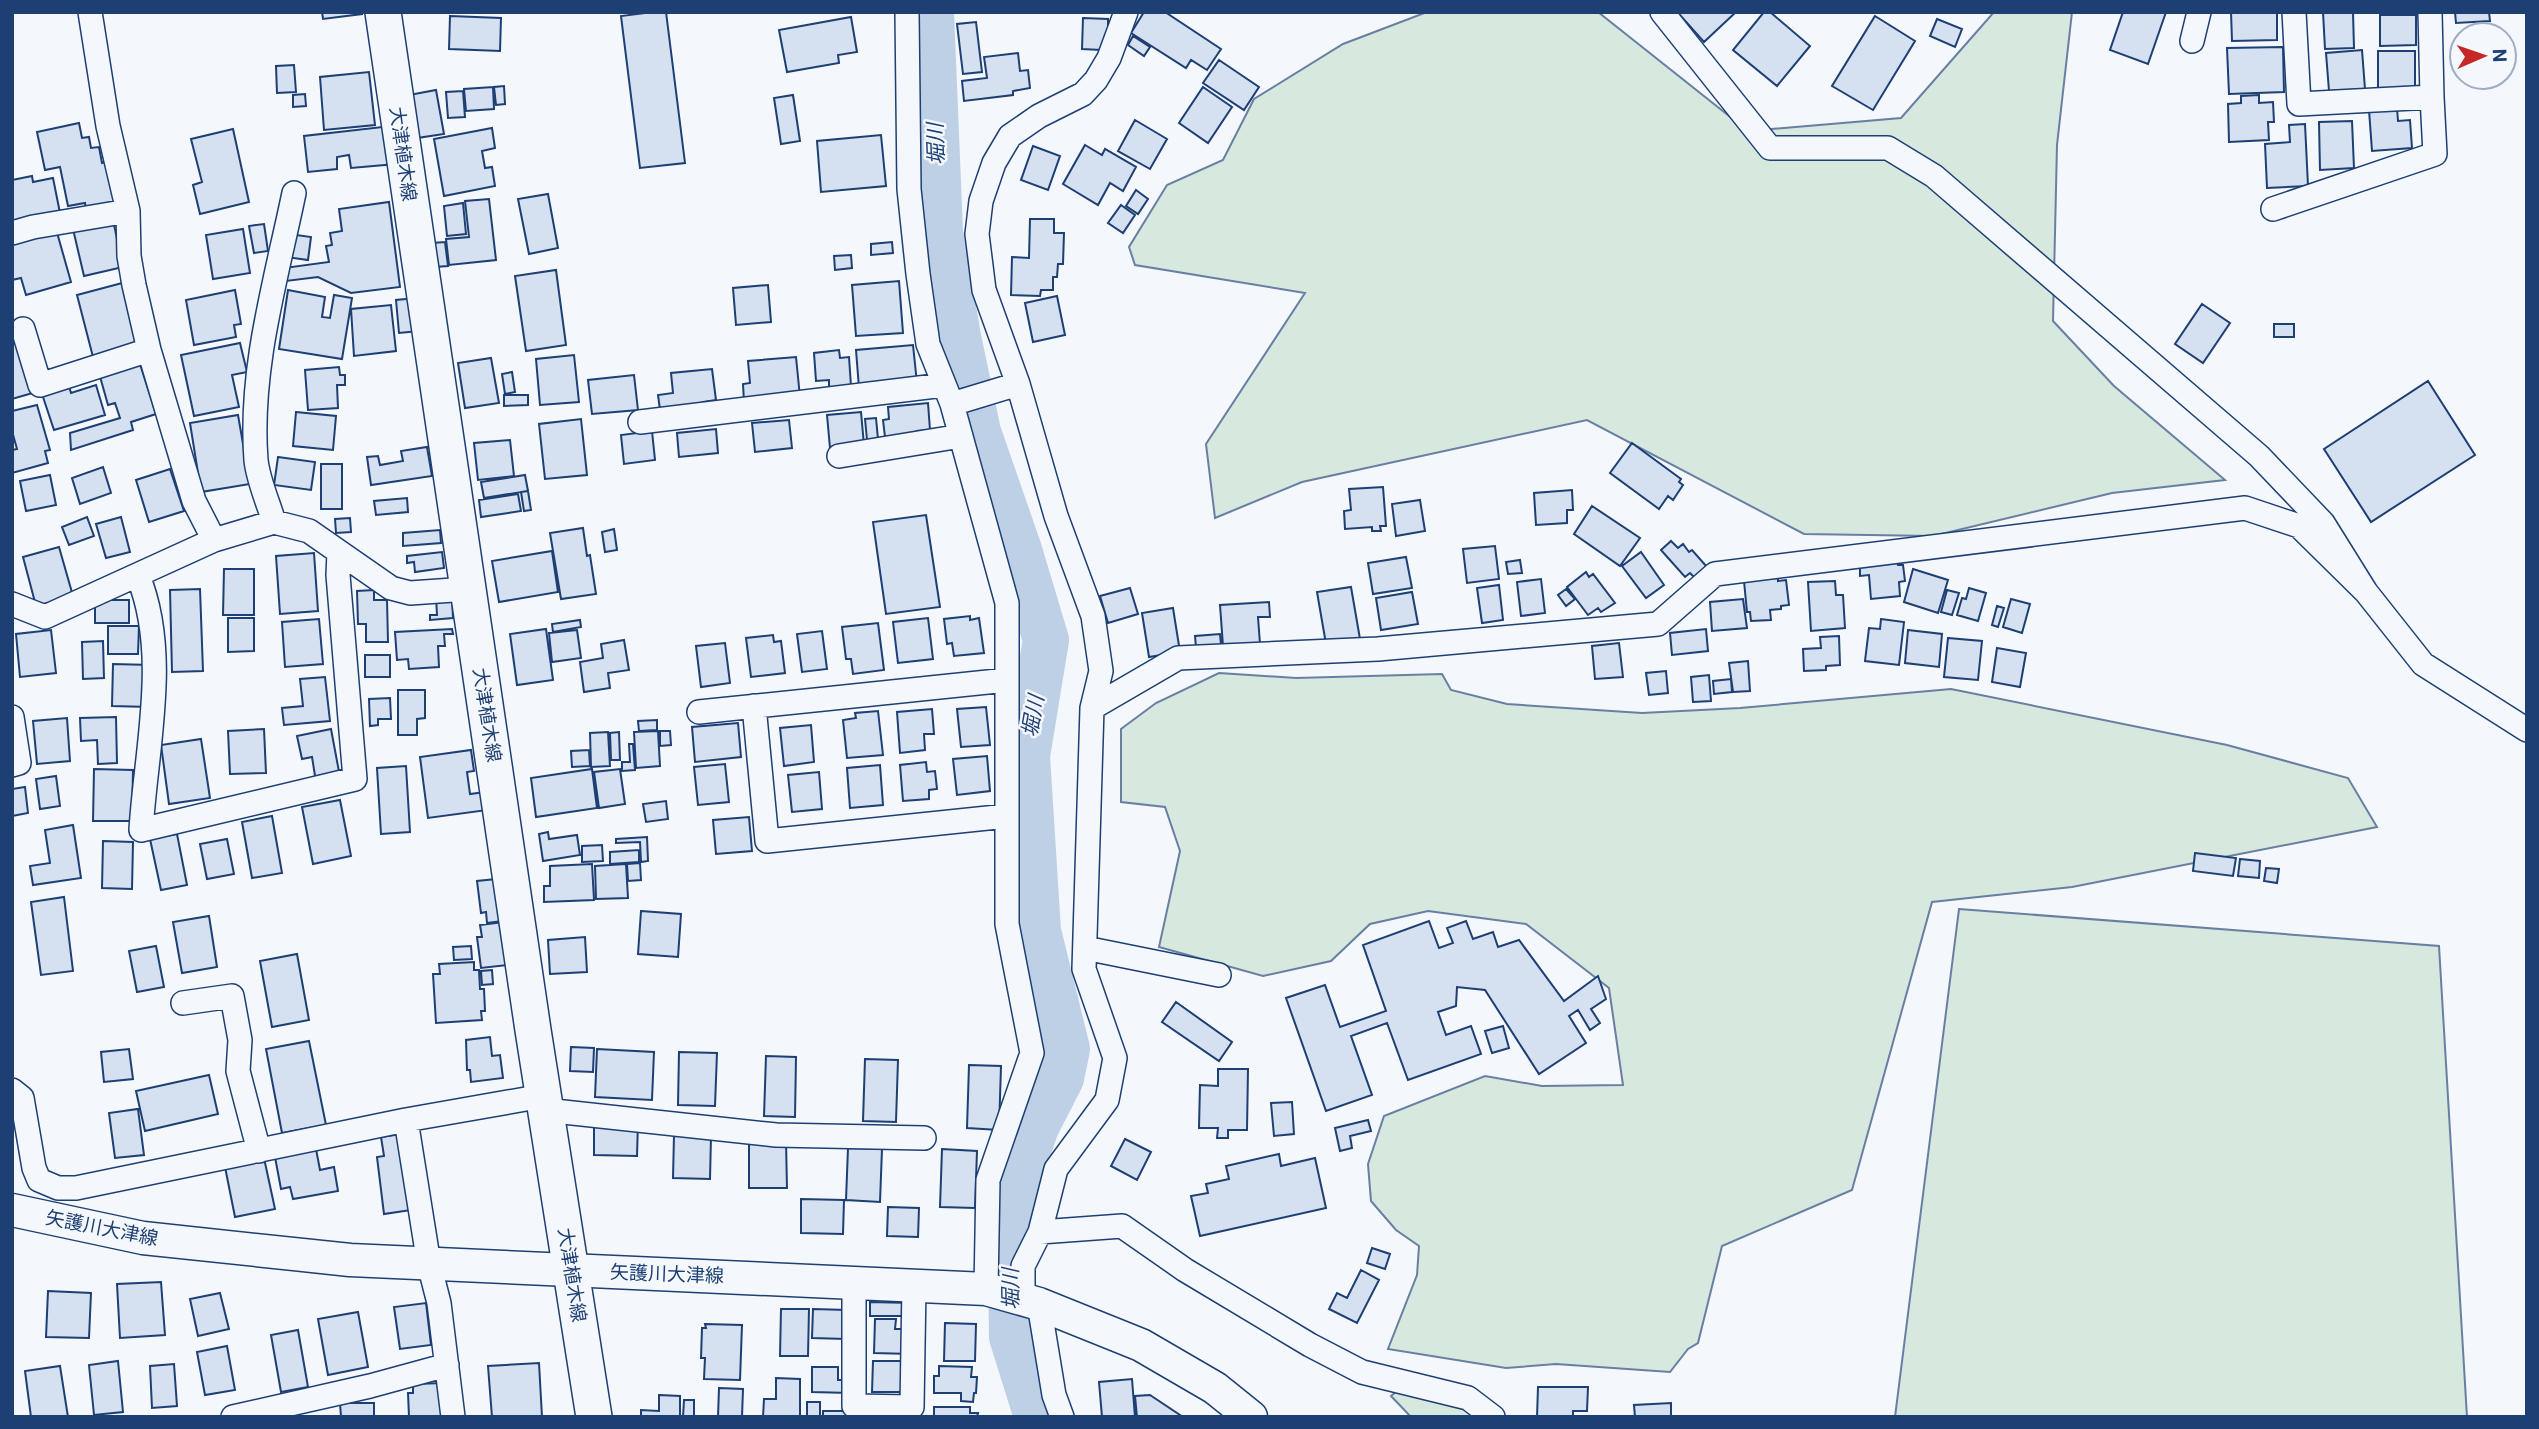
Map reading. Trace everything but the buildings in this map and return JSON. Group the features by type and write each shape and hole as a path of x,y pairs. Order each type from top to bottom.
{"main road":[{"name":"大津植木線","path":"383,12 544,1103 594,1417"},
{"name":"矢護川大津線","path":"12,1210 143,1238 351,1260 986,1289 1031,1302 1141,1345 1215,1388 1251,1417"}],"street":[{"path":"90,12 108,126 128,211 128,256 149,350 194,501 214,540"},
{"path":"906,12 909,189 928,344 961,436 1007,603 1007,923 1032,1054 988,1180 986,1289"},
{"path":"1062,1417 1054,1395 1023,1266 1040,1233 1056,1169 1107,1100 1115,1058 1084,969 1093,708 1101,671 1093,616 1056,516 1018,384 984,290 977,234 981,201 994,163 1010,136 1039,116 1083,94 1096,80 1109,58 1126,12"},
{"path":"1662,12 1770,148 1888,148 1934,176 2259,456 2323,523 2366,592 2423,664 2527,730"},
{"path":"2192,41 2199,12"},
{"path":"2294,12 2299,104 2432,97"},
{"path":"2273,209 2435,154 2430,12"},
{"path":"274,522 256,462 256,412 262,348 294,193"},
{"path":"12,233 128,211"},
{"path":"23,329 40,385 149,350"},
{"path":"640,422 948,394 1018,384"},
{"path":"839,456 961,436"},
{"path":"1093,708 1178,659 1378,649 1658,624 1715,574 2245,508 2299,526 2366,592"},
{"path":"12,604 45,617 214,540 274,522 309,531 391,588 410,593 468,589"},
{"path":"138,576 148,600 155,683 141,830 355,779 338,575 339,552"},
{"path":"699,712 1007,680"},
{"path":"754,706 767,841 1007,816"},
{"path":"12,717 19,763 12,765"},
{"path":"1085,948 1219,975"},
{"path":"183,1003 232,996 240,1040 238,1071 259,1151"},
{"path":"12,1090 22,1098 34,1168 39,1180 58,1188 106,1183 406,1120 544,1103 776,1135 923,1138"},
{"path":"406,1120 429,1264 439,1303 453,1417"},
{"path":"1040,1233 1122,1226 1185,1270 1310,1345 1362,1372 1468,1398 1493,1417"},
{"path":"854,1282 854,1406 912,1407 914,1286"},
{"path":"245,1415 370,1386 447,1364"}],"shaded area":[{"path":"1427,12 1598,12 1748,131 1901,118 1994,12 2072,12 2057,145 2053,321 2114,386 2225,480 2112,493 1933,536 1804,534 1587,420 1302,482 1215,518 1206,444 1305,293 1135,265 1129,247 1167,185 1223,160 1254,99 1343,44"},
{"path":"1219,673 1296,678 1442,674 1451,690 1507,704 1642,713 1740,708 1951,689 2227,745 2348,778 2377,827 2072,887 1932,902 1852,1190 1722,1246 1698,1343 1688,1349 1670,1372 1556,1364 1506,1368 1388,1349 1417,1275 1419,1246 1396,1230 1371,1201 1368,1164 1384,1116 1485,1076 1542,1086 1623,1085 1609,988 1526,924 1428,911 1370,924 1331,961 1263,976 1159,947 1180,851 1165,807 1121,802 1121,729 1156,703"},
{"path":"1959,909 2439,946 2467,1417 1895,1417"},
{"path":"1397,1391 1460,1404 1475,1417 1411,1417 1391,1396"}],"waterway":[{"name":"堀川","path":"931,12 940,232 958,337 978,432 1019,550 1046,640 1027,756 1038,931 1067,1049 1061,1078 1036,1127 1010,1203 1012,1337 1037,1417"}]}
